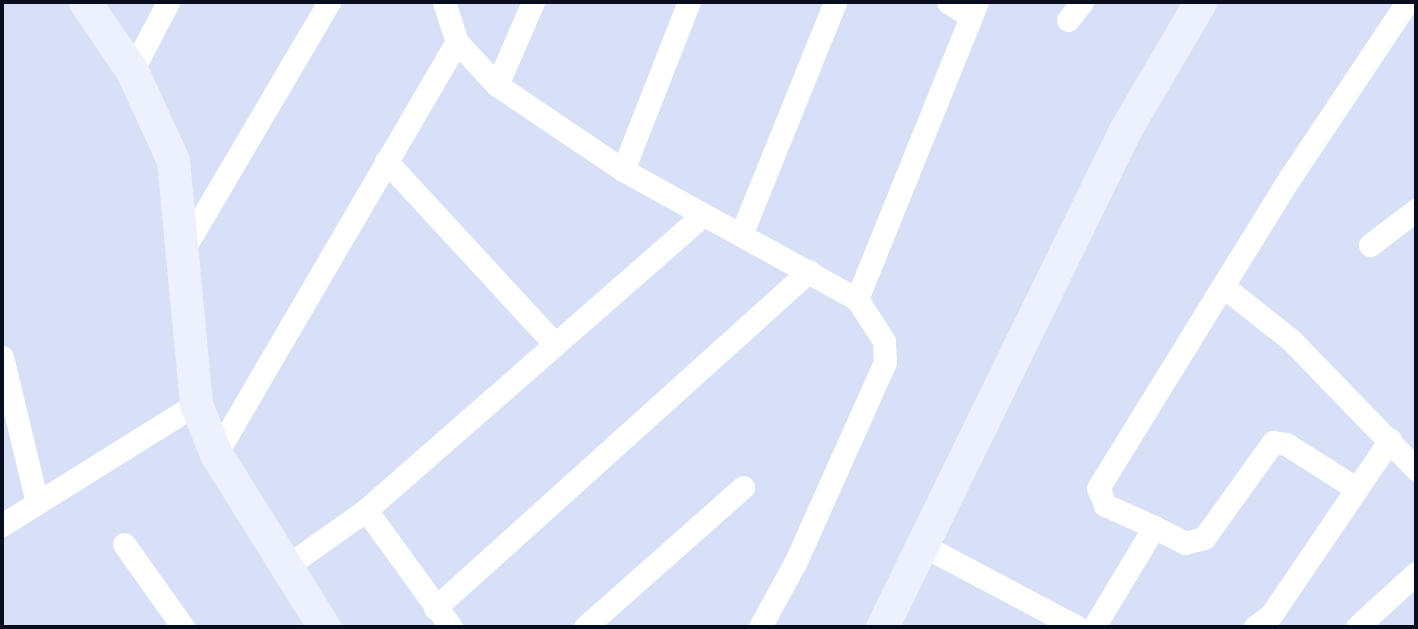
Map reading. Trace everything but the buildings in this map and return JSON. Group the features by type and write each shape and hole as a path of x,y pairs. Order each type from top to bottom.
{"street":[{"path":"85,2 132,71 173,160 196,404 216,454 324,627"},
{"path":"132,71 168,2"},
{"path":"180,255 329,2"},
{"path":"444,2 457,42 497,85 622,170 857,299 884,341 885,362 796,561 760,627"},
{"path":"497,85 533,2"},
{"path":"622,170 689,2"},
{"path":"741,235 835,2"},
{"path":"857,299 973,8 948,2"},
{"path":"882,627 1125,130 1200,2"},
{"path":"1357,489 1286,444 1273,442 1205,538 1185,543 1105,505 1098,488 1224,287 1409,8"},
{"path":"216,454 457,42"},
{"path":"386,161 553,342"},
{"path":"1370,245 1416,210"},
{"path":"287,566 366,510 553,342 703,215"},
{"path":"435,608 809,271"},
{"path":"1224,287 1291,340 1416,469"},
{"path":"2,357 37,503"},
{"path":"2,526 196,404"},
{"path":"1255,627 1270,614 1390,440"},
{"path":"585,627 743,487"},
{"path":"366,510 451,627"},
{"path":"1094,627 1154,527"},
{"path":"124,544 172,623"},
{"path":"922,545 1077,627"},
{"path":"1357,627 1416,573"}]}
